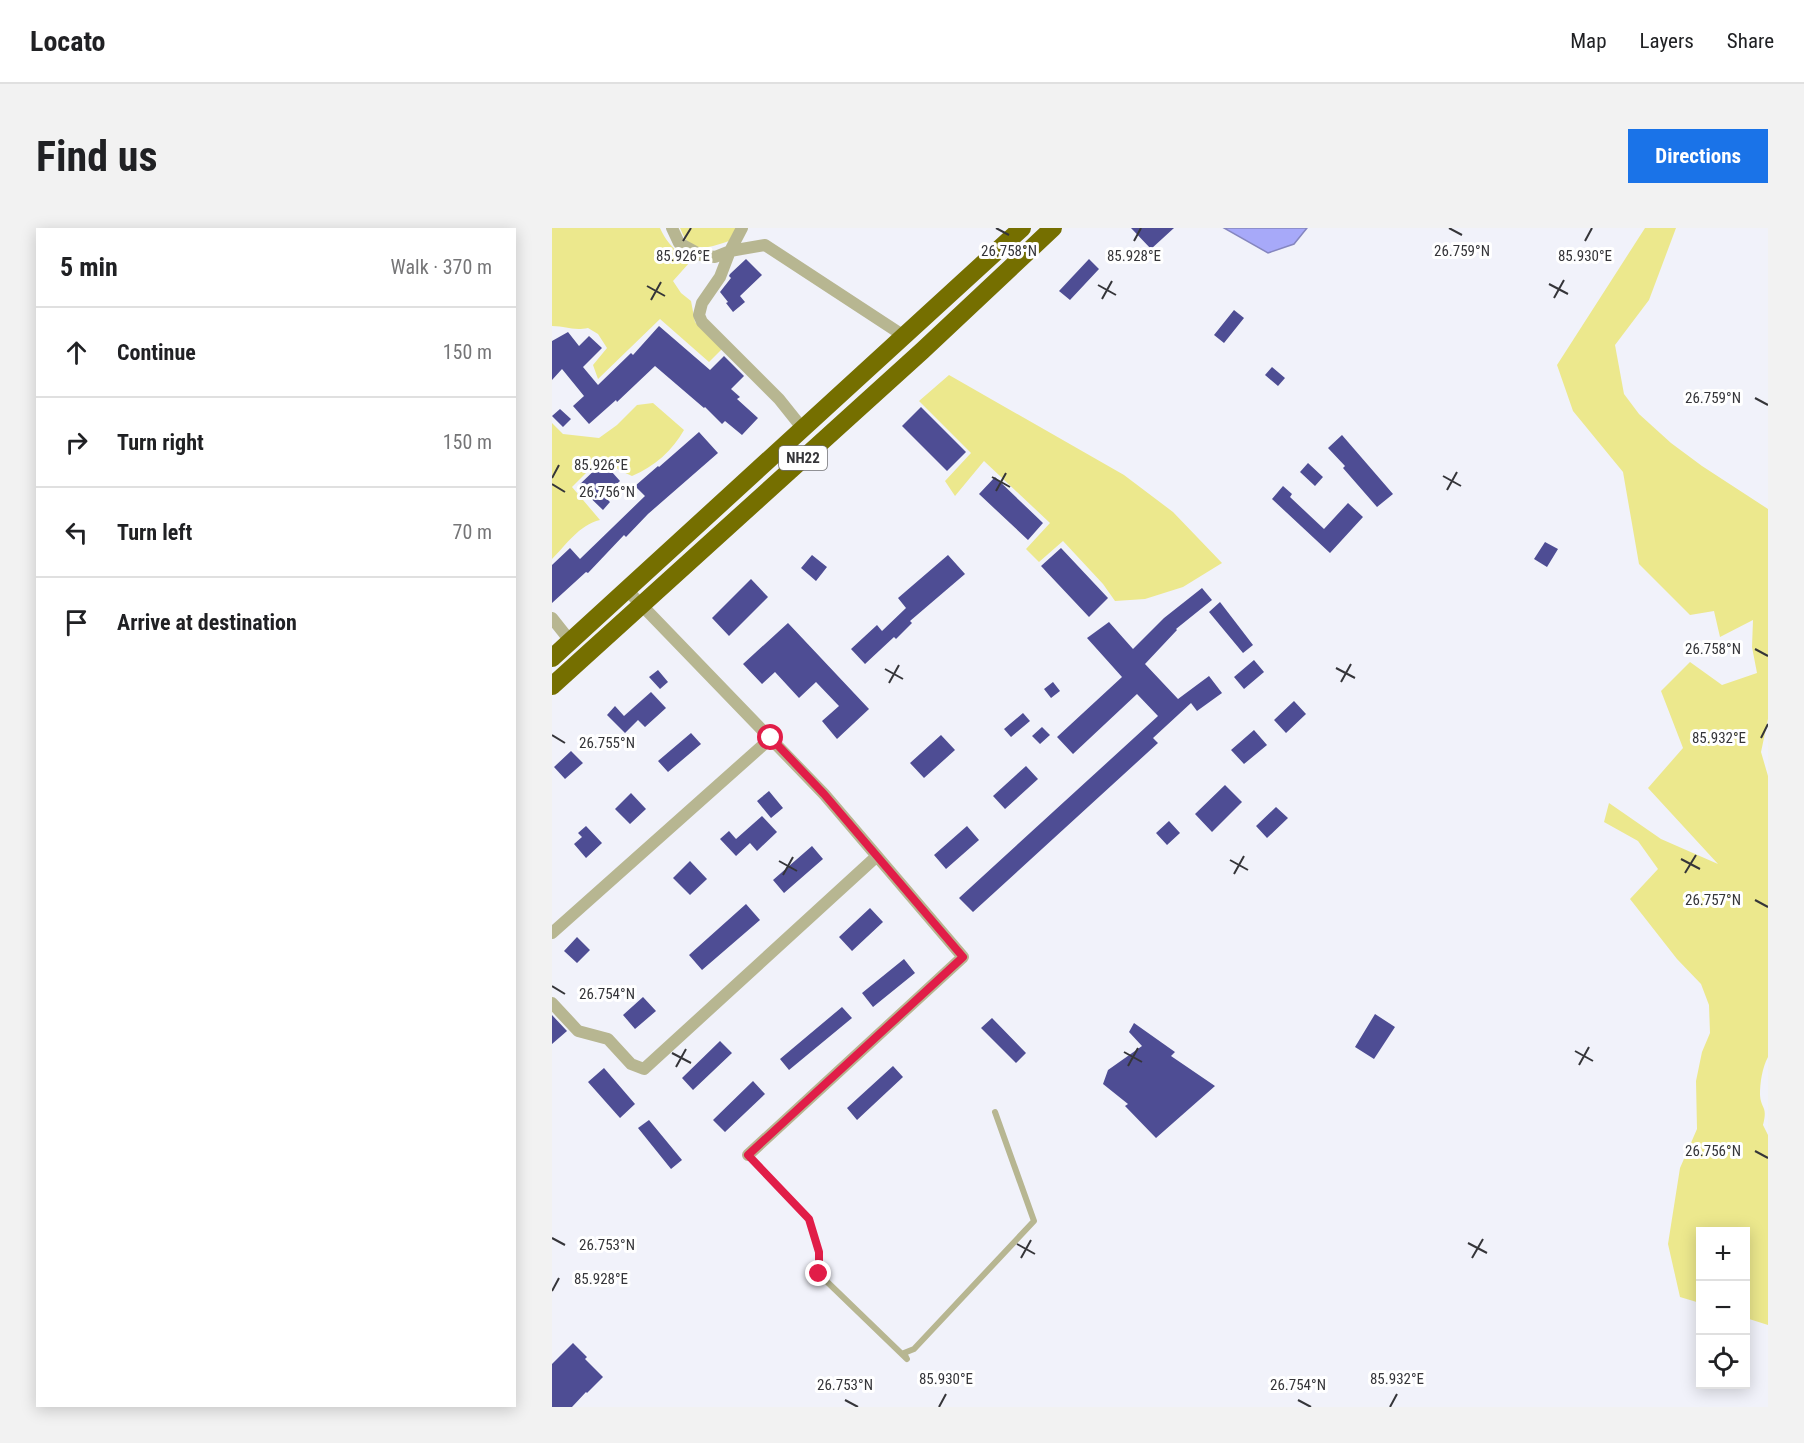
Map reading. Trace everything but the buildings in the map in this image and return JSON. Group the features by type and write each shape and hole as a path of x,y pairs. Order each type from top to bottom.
{"highway":[{"name":"NH22","path":"552,658 1022,228"},
{"name":"NH22","path":"552,686 922,351 1053,228"}],"street":[{"path":"672,228 679,243 701,255 715,257 730,251 765,245 904,336"},
{"path":"742,228 720,277 702,303 699,315 702,322 779,399 803,429"},
{"path":"627,590 824,794 963,957 748,1155"},
{"path":"552,618 571,642"},
{"path":"552,933 771,738"},
{"path":"552,1003 578,1031 608,1039 631,1064 644,1069 877,856"}],"lane":[{"path":"748,1155 809,1219 819,1252 819,1274 907,1359 904,1353 914,1349 1034,1221 995,1112"}],"shaded area":[{"path":"552,228 660,228 672,247 690,262 673,281 681,293 691,301 695,322 722,349 709,362 660,319 598,379 593,365 607,348 598,334 588,328 552,326"},
{"path":"680,228 737,228 729,241 713,246 697,247 687,241"},
{"path":"1645,228 1676,228 1649,300 1615,345 1624,394 1639,414 1671,443 1702,466 1768,509 1768,719 1761,752 1768,776 1768,1057 1764,1066 1760,1095 1765,1111 1763,1125 1768,1135 1768,1325 1750,1319 1750,1227 1696,1227 1696,1302 1680,1297 1668,1244 1680,1168 1697,1129 1696,1081 1702,1052 1710,1033 1709,1005 1701,984 1677,959 1630,899 1658,869 1638,841 1604,822 1609,803 1661,839 1718,864 1648,788 1683,748 1661,691 1690,662 1722,685 1757,673 1752,647 1753,620 1720,637 1714,611 1690,615 1639,564 1623,472 1573,411 1557,365"},
{"path":"949,375 1124,475 1173,512 1222,563 1183,587 1145,599 1115,601 1103,584 1063,541 1039,562 1026,549 1050,523 984,461 955,496 945,481 971,453 919,401"},
{"path":"653,403 684,430 680,437 655,463 632,476 619,470 602,457 572,487 600,520 579,531 552,559 552,423 563,434 599,438 617,425 637,405"}],"water":[{"path":"1224,228 1307,228 1294,244 1268,253"}],"route":[{"path":"771,738 824,794 963,957 748,1155 809,1219 819,1252 819,1274"}]}
